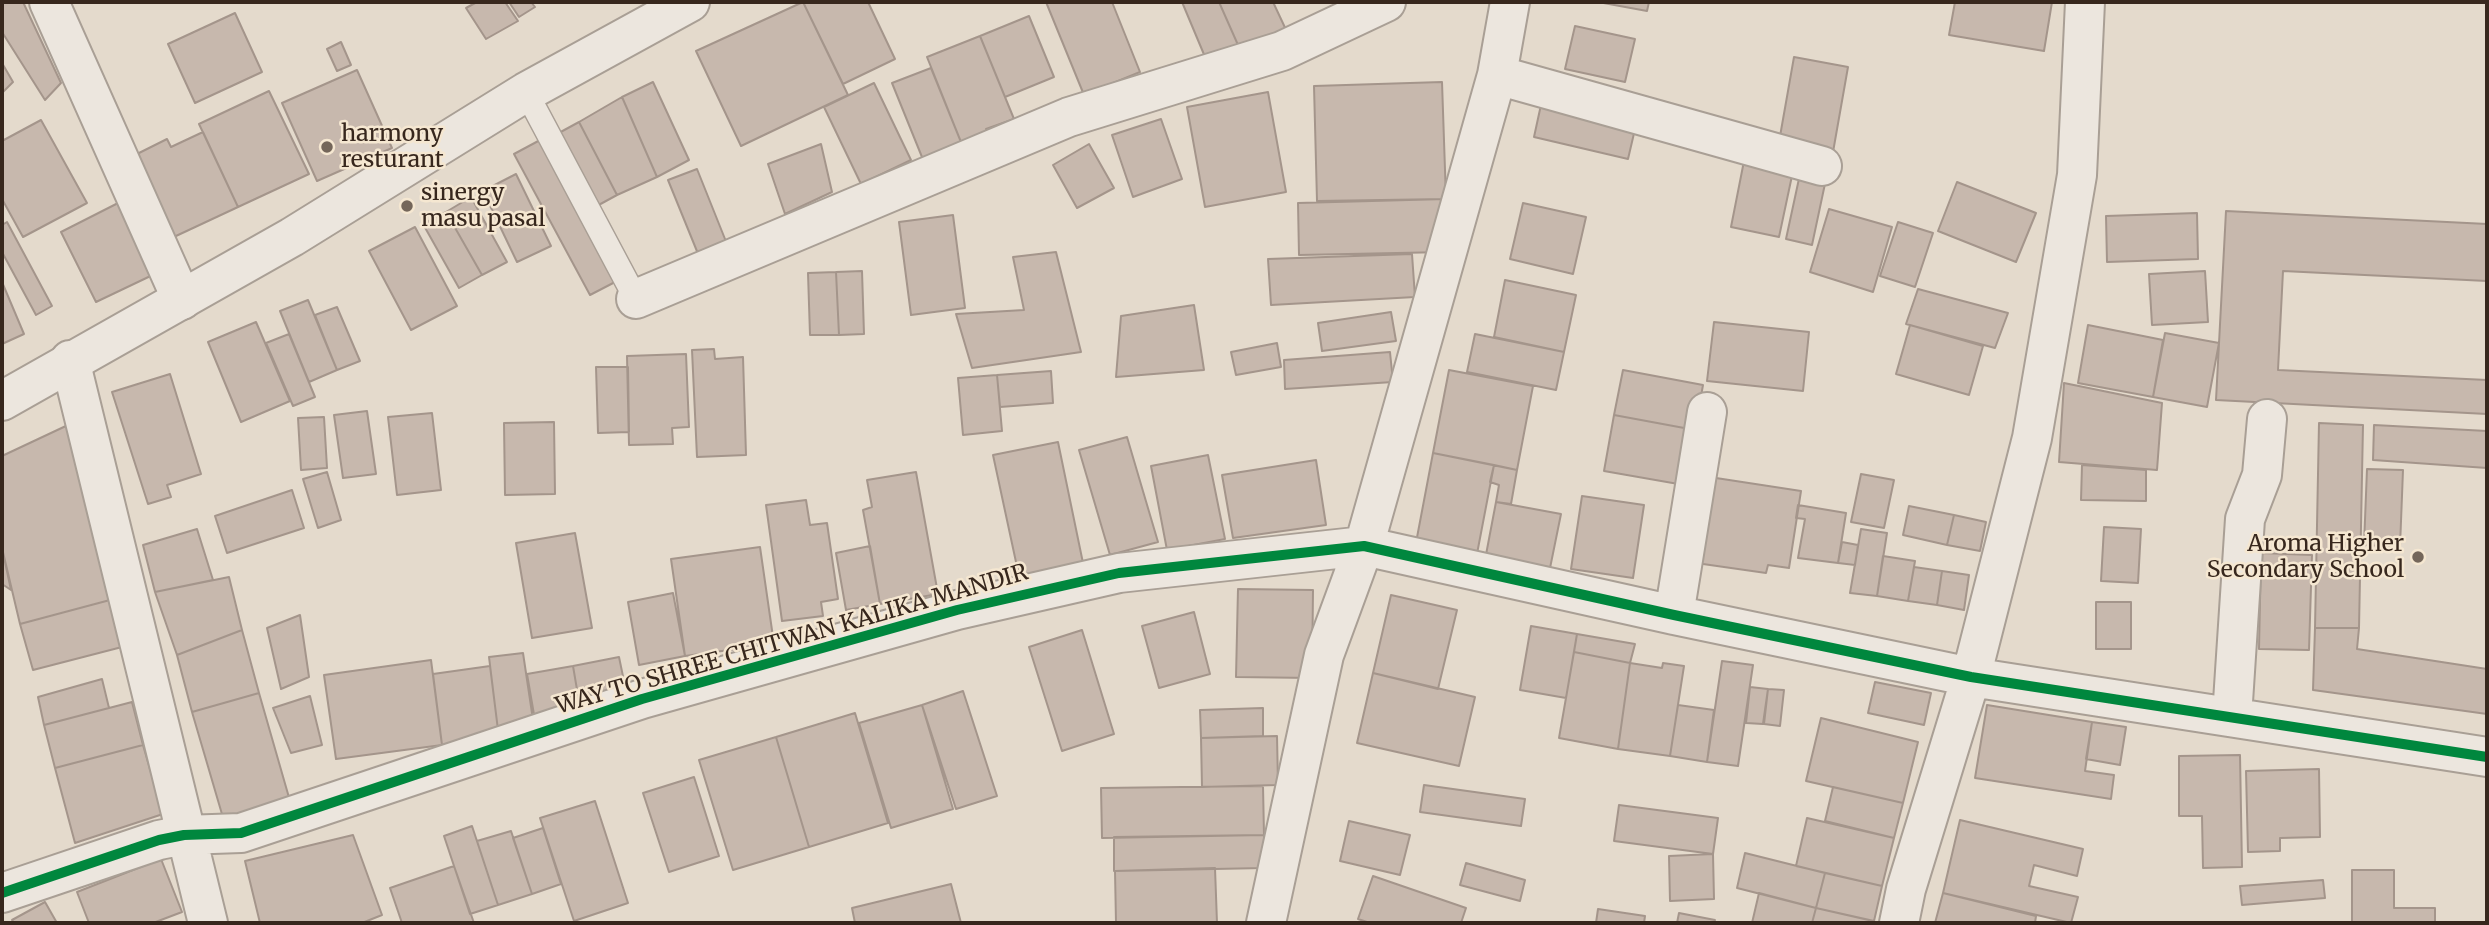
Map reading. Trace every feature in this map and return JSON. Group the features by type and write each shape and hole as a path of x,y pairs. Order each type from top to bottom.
{"street":[{"path":"49,2 182,300"},
{"path":"2,401 70,360 292,237 526,92 690,2"},
{"path":"636,299 1069,117 1282,51 1386,2"},
{"path":"1266,923 1324,655 1364,546 1497,75 1510,2"},
{"path":"1899,923 1906,889 1971,677 2032,438 2077,175 2085,2"},
{"path":"1497,75 1822,166"},
{"path":"70,360 184,835 208,923"},
{"path":"1674,615 1707,412"},
{"path":"2232,717 2245,519 2262,475 2267,419"},
{"name":"WAY TO SHREE CHITWAN KALIKA MANDIR","path":"2,893 159,840 184,835 241,833 642,699 957,610 1119,573 1364,546 1971,677 2487,757"}],"lane":[{"path":"526,92 636,299"}],"building":[{"path":"2,2 23,2 61,83 45,100 2,32"},
{"path":"477,2 505,2 518,21 486,39 466,8"},
{"path":"509,2 531,2 535,7 519,17"},
{"path":"803,2 848,95 741,146 696,51"},
{"path":"803,2 868,2 895,59 843,84"},
{"path":"1046,2 1112,2 1140,72 1084,95"},
{"path":"1182,2 1219,2 1242,54 1208,64"},
{"path":"1219,2 1273,2 1288,34 1242,54"},
{"path":"1598,2 1649,2 1647,11"},
{"path":"1955,2 2052,2 2044,51 1949,35"},
{"path":"235,13 262,72 195,103 168,44"},
{"path":"1029,16 1054,77 1005,97 980,36"},
{"path":"1575,26 1635,39 1625,82 1565,69"},
{"path":"980,36 1014,119 986,129 989,136 963,147 927,57"},
{"path":"341,42 351,65 337,71 327,49"},
{"path":"1794,57 1848,67 1833,152 1779,142"},
{"path":"2,63 13,82 2,93"},
{"path":"931,68 963,147 924,162 892,83"},
{"path":"357,70 392,148 317,181 282,103"},
{"path":"653,82 689,160 657,177 622,97"},
{"path":"1442,82 1446,199 1317,201 1314,86"},
{"path":"874,83 911,160 861,184 824,107"},
{"path":"269,91 309,174 238,207 199,124"},
{"path":"1544,91 1639,112 1628,159 1534,137"},
{"path":"1268,92 1286,192 1205,207 1187,107"},
{"path":"622,97 657,177 617,195 579,122"},
{"path":"1161,119 1182,179 1133,197 1112,135"},
{"path":"41,120 87,203 23,237 2,199 2,141"},
{"path":"579,122 617,195 595,207 557,134"},
{"path":"203,132 238,207 161,243 131,157 167,139 171,147"},
{"path":"542,139 617,281 590,295 514,154"},
{"path":"821,144 832,192 785,214 768,164"},
{"path":"1089,144 1114,188 1077,208 1053,165"},
{"path":"1744,161 1793,171 1779,237 1731,227"},
{"path":"697,169 731,254 703,266 668,180"},
{"path":"516,174 551,246 517,262 483,191"},
{"path":"1800,174 1826,179 1812,245 1786,239"},
{"path":"1957,182 2036,213 2016,262 1938,231"},
{"path":"471,197 507,262 482,275 446,212"},
{"path":"126,199 161,271 96,302 61,232"},
{"path":"1446,199 1446,252 1299,255 1298,203"},
{"path":"1523,203 1586,217 1573,274 1510,259"},
{"path":"1829,209 1892,227 1873,292 1810,272"},
{"path":"2226,211 2487,224 2487,281 2283,271 2278,370 2487,380 2487,414 2216,400"},
{"path":"446,212 482,275 459,288 423,224"},
{"path":"2197,213 2198,259 2107,262 2106,216"},
{"path":"953,215 965,308 911,315 899,222"},
{"path":"7,222 52,306 36,315 2,252 2,225"},
{"path":"1898,222 1933,233 1915,287 1880,276"},
{"path":"415,227 457,306 411,330 369,251"},
{"path":"1056,252 1081,352 972,368 956,314 1024,310 1013,257"},
{"path":"1412,254 1415,297 1271,305 1268,259"},
{"path":"862,271 864,334 839,335 836,272"},
{"path":"2205,271 2208,322 2152,325 2149,274"},
{"path":"836,272 839,335 810,335 808,273"},
{"path":"1505,280 1576,295 1564,352 1494,337"},
{"path":"2,282 24,334 2,344"},
{"path":"1918,289 2008,313 1995,348 1906,324"},
{"path":"308,300 337,370 309,382 280,311"},
{"path":"1194,305 1204,370 1116,377 1121,316"},
{"path":"337,307 360,361 337,370 315,315"},
{"path":"1391,312 1396,341 1322,351 1318,323"},
{"path":"256,322 290,401 241,422 208,342"},
{"path":"1714,322 1809,332 1803,391 1707,381"},
{"path":"1910,325 1983,346 1969,395 1896,374"},
{"path":"2088,325 2163,340 2153,397 2078,383"},
{"path":"2165,333 2219,343 2207,407 2153,397"},
{"path":"289,334 315,397 293,406 266,343"},
{"path":"1475,334 1564,352 1556,390 1467,372"},
{"path":"1277,343 1281,367 1236,375 1231,352"},
{"path":"714,349 715,359 743,357 746,455 697,457 692,350"},
{"path":"1390,352 1393,382 1285,389 1284,360"},
{"path":"686,354 689,427 672,428 673,444 629,445 627,356"},
{"path":"596,367 628,367 629,432 598,433"},
{"path":"1449,370 1533,386 1517,470 1433,453"},
{"path":"1623,370 1703,385 1695,430 1614,415"},
{"path":"1051,371 1053,403 1000,407 997,375"},
{"path":"170,374 201,474 167,485 171,497 148,504 112,392"},
{"path":"997,375 1002,431 963,435 958,378"},
{"path":"2064,383 2162,403 2157,470 2059,462"},
{"path":"367,411 376,474 343,478 334,415"},
{"path":"432,413 441,490 397,495 388,417"},
{"path":"1614,415 1695,430 1684,485 1604,471"},
{"path":"324,417 327,468 301,470 298,418"},
{"path":"554,422 555,494 505,495 504,423"},
{"path":"2319,423 2363,425 2359,628 2315,628"},
{"path":"68,425 110,600 20,624 2,548 2,456"},
{"path":"2374,425 2487,431 2487,468 2373,460"},
{"path":"1127,437 1158,542 1110,555 1079,450"},
{"path":"1058,442 1083,563 1019,576 993,455"},
{"path":"1433,453 1494,465 1476,559 1415,548"},
{"path":"1208,455 1225,539 1167,550 1151,466"},
{"path":"1316,460 1326,525 1233,538 1222,475"},
{"path":"1494,465 1517,470 1511,504 1496,502 1499,485 1490,482"},
{"path":"2082,465 2146,470 2146,501 2081,500"},
{"path":"2367,469 2403,470 2400,547 2364,545"},
{"path":"327,472 341,520 318,528 303,479"},
{"path":"916,472 938,594 880,604 863,510 872,507 867,480"},
{"path":"1861,474 1894,480 1884,528 1851,522"},
{"path":"1703,476 1801,491 1789,568 1768,565 1766,573 1689,562"},
{"path":"292,490 304,528 227,553 215,516"},
{"path":"1582,496 1644,505 1633,578 1571,569"},
{"path":"806,500 810,525 827,523 838,599 821,602 823,616 782,621 766,505"},
{"path":"1496,502 1561,514 1549,573 1485,560"},
{"path":"1798,505 1846,513 1838,563 1798,558 1805,519 1796,518"},
{"path":"1909,506 1954,515 1947,545 1903,535"},
{"path":"1954,515 1986,522 1980,551 1947,545"},
{"path":"2104,527 2141,529 2138,583 2101,581"},
{"path":"197,529 213,580 155,592 143,545"},
{"path":"1861,529 1887,533 1877,596 1850,593"},
{"path":"575,533 592,628 532,638 516,543"},
{"path":"1842,542 1858,545 1855,565 1838,563"},
{"path":"870,546 880,604 846,610 836,553"},
{"path":"760,547 774,644 685,656 671,559"},
{"path":"2,548 11,590 2,584"},
{"path":"2261,553 2312,555 2309,650 2259,649"},
{"path":"1883,556 1915,561 1908,601 1877,596"},
{"path":"1914,567 1942,571 1937,605 1908,601"},
{"path":"1942,571 1969,575 1964,610 1937,605"},
{"path":"229,577 242,630 177,655 155,592"},
{"path":"1238,589 1313,590 1312,678 1236,677"},
{"path":"673,593 685,656 639,665 628,602"},
{"path":"1391,595 1457,610 1438,689 1373,673"},
{"path":"110,600 122,647 33,670 20,624"},
{"path":"2096,602 2131,602 2131,649 2096,649"},
{"path":"1194,612 1210,674 1159,688 1142,626"},
{"path":"300,615 309,677 281,689 267,628"},
{"path":"1531,626 1577,634 1566,698 1520,690"},
{"path":"2315,628 2359,628 2357,649 2487,669 2487,714 2313,690"},
{"path":"242,630 259,693 192,712 177,655"},
{"path":"1082,630 1114,734 1062,751 1029,647"},
{"path":"1577,634 1635,644 1630,663 1574,652"},
{"path":"1574,652 1630,663 1618,749 1559,738"},
{"path":"523,653 535,733 499,738 489,657"},
{"path":"619,657 631,715 583,725 573,666"},
{"path":"431,660 442,745 336,759 324,675"},
{"path":"1722,661 1753,665 1738,766 1707,762"},
{"path":"1630,663 1662,668 1663,663 1684,666 1670,756 1618,749"},
{"path":"490,666 499,738 442,745 433,674"},
{"path":"573,666 583,725 537,732 527,674"},
{"path":"1373,673 1475,697 1459,766 1357,743"},
{"path":"102,679 109,708 44,725 38,697"},
{"path":"1875,682 1931,693 1924,725 1868,713"},
{"path":"1750,687 1768,689 1763,724 1746,723"},
{"path":"1768,689 1784,690 1780,726 1764,724"},
{"path":"963,691 997,796 956,809 922,705"},
{"path":"259,693 290,801 224,821 192,712"},
{"path":"310,696 322,745 291,753 273,708"},
{"path":"132,702 143,745 55,768 44,725"},
{"path":"922,705 953,809 891,828 859,723"},
{"path":"1678,705 1714,710 1707,762 1670,756"},
{"path":"1987,705 2092,722 2085,771 2114,775 2111,799 1975,778"},
{"path":"1263,708 1263,736 1201,738 1200,710"},
{"path":"855,713 888,823 809,847 776,737"},
{"path":"1821,718 1918,742 1903,803 1806,781"},
{"path":"2092,722 2126,727 2120,765 2086,759"},
{"path":"1277,736 1278,785 1202,787 1201,738"},
{"path":"776,737 809,847 733,870 699,760"},
{"path":"143,745 163,814 75,843 55,768"},
{"path":"2240,755 2242,867 2203,868 2202,816 2179,816 2179,756"},
{"path":"2319,769 2320,837 2280,838 2280,851 2248,852 2246,771"},
{"path":"694,777 719,856 669,872 643,793"},
{"path":"1424,785 1525,799 1521,826 1420,812"},
{"path":"1263,786 1264,835 1102,838 1101,788"},
{"path":"1833,787 1903,803 1894,838 1825,821"},
{"path":"595,801 628,903 574,921 540,818"},
{"path":"1619,805 1718,818 1713,854 1614,841"},
{"path":"1807,818 1894,838 1882,886 1796,866"},
{"path":"1960,820 2083,849 2077,876 2034,865 2029,886 2078,897 2071,923 1943,893"},
{"path":"1349,821 1410,835 1400,875 1340,861"},
{"path":"472,826 498,905 470,914 444,836"},
{"path":"543,828 561,884 532,894 513,838"},
{"path":"511,831 532,894 498,905 477,841"},
{"path":"353,835 382,915 362,923 260,923 245,861"},
{"path":"1264,835 1264,868 1114,871 1114,837"},
{"path":"1745,853 1825,873 1816,908 1737,888"},
{"path":"1713,854 1714,899 1670,901 1669,856"},
{"path":"161,859 182,912 153,923 89,923 77,892"},
{"path":"1466,863 1525,880 1520,901 1460,885"},
{"path":"454,866 474,923 402,923 390,888"},
{"path":"1215,868 1217,923 1116,923 1115,871"},
{"path":"2352,870 2394,870 2394,908 2435,908 2435,923 2352,923"},
{"path":"1825,873 1882,886 1874,921 1816,908"},
{"path":"1373,876 1466,908 1461,923 1370,923 1358,919"},
{"path":"2323,880 2325,898 2242,905 2240,886"},
{"path":"951,884 961,923 855,923 852,908"},
{"path":"1759,893 1816,908 1812,923 1752,923"},
{"path":"1943,893 2036,916 2035,923 1935,923"},
{"path":"45,902 57,923 14,923 12,920"},
{"path":"1816,908 1873,921 1873,923 1812,923"},
{"path":"1598,909 1645,916 1644,923 1596,923"},
{"path":"1679,913 1715,920 1714,923 1677,923"}],"cycle path":[{"path":"2,893 159,840 184,835 241,833 642,699 957,610 1119,573 1364,546 1971,677 2487,757"}],"place":[{"name":"harmony resturant","path":"327,147"},
{"name":"sinergy masu pasal","path":"407,206"},
{"name":"Aroma Higher Secondary School","path":"2418,557"}]}
